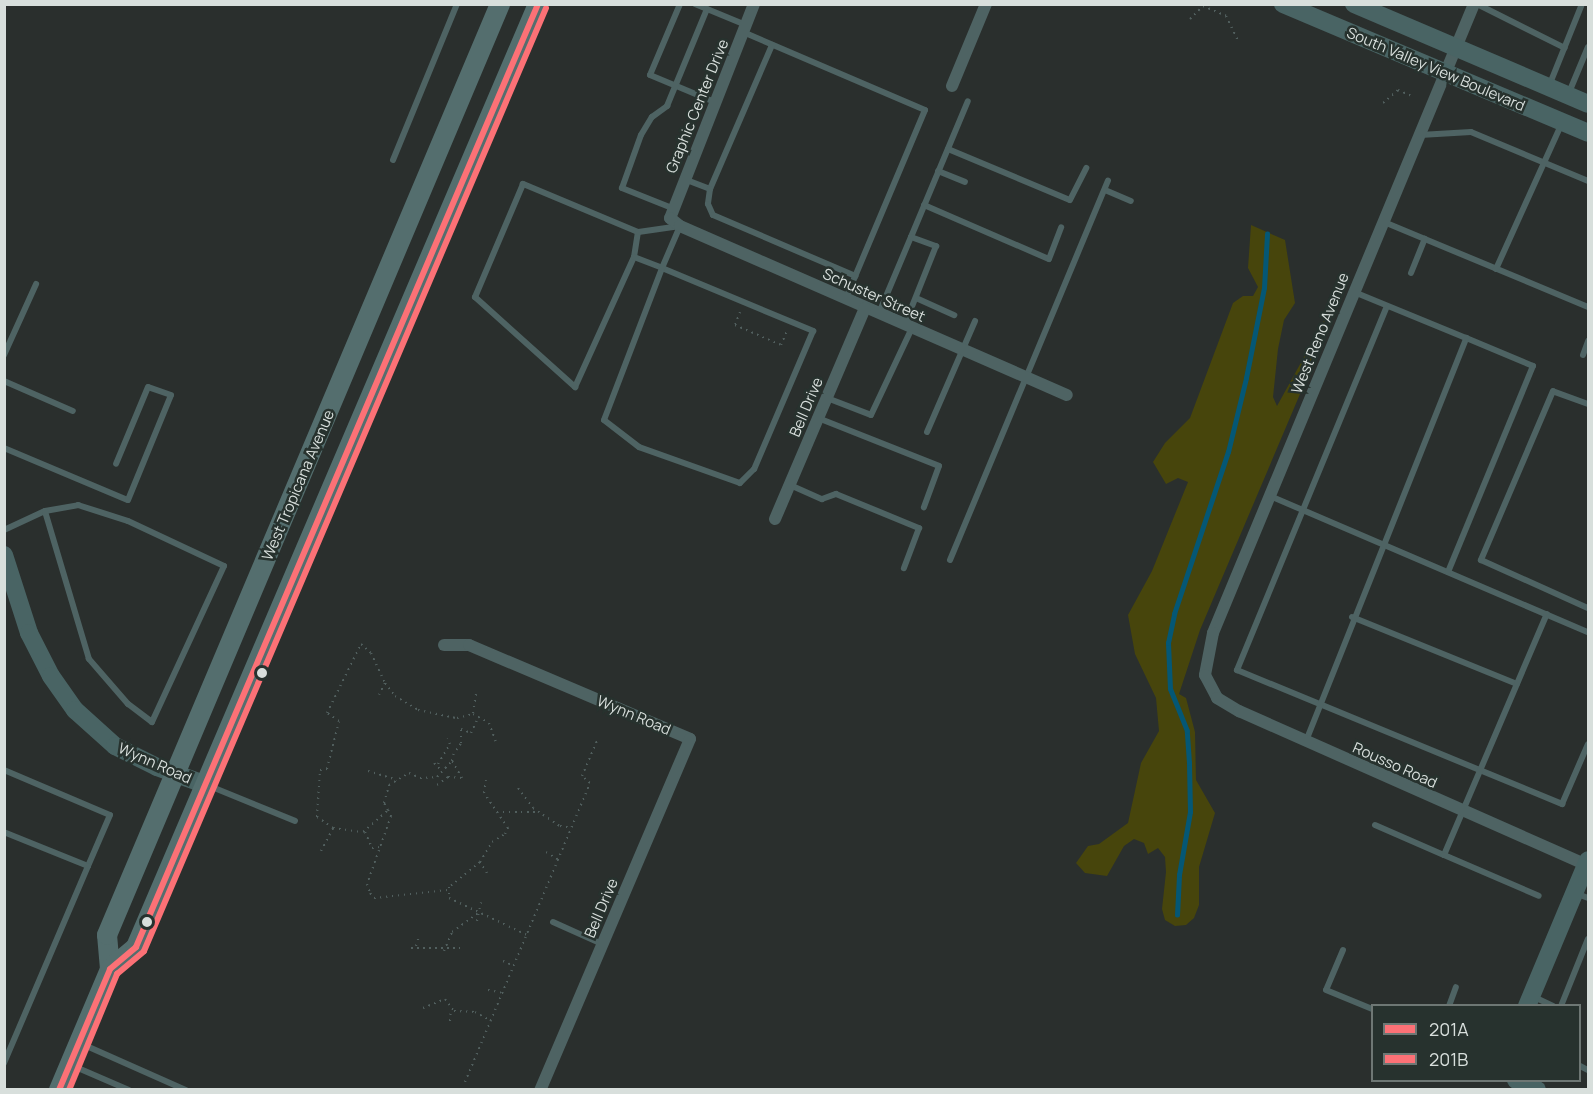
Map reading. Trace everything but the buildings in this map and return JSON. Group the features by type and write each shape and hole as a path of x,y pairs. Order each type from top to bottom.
{"main road":[{"name":"West Tropicana Avenue","path":"110,969 107,935 500,4"},
{"name":"West Tropicana Avenue","path":"58,1089 110,969 136,947 538,4"},
{"name":"South Valley View Boulevard","path":"1282,4 1588,133"},
{"name":"South Valley View Boulevard","path":"1354,4 1588,104"},
{"name":"Wynn Road","path":"4,555 29,633 51,676 75,710 115,746 176,775 204,784"},
{"path":"1529,1001 1582,895 1588,863"}],"street":[{"name":"Graphic Center Drive","path":"674,218 684,179 754,4"},
{"path":"952,86 986,4"},
{"name":"West Reno Avenue","path":"1205,675 1214,633 1353,292 1476,4"},
{"name":"Schuster Street","path":"674,218 865,308 1067,395"},
{"name":"Bell Drive","path":"775,519 865,308"},
{"name":"Wynn Road","path":"444,645 469,645 690,739"},
{"name":"Rousso Road","path":"1205,675 1217,698 1462,811 1588,863"},
{"name":"Bell Drive","path":"540,1089 690,739"}],"lane":[{"path":"393,160 457,4"},
{"path":"680,4 650,75 715,102"},
{"path":"695,4 745,28 772,45 925,110 845,298"},
{"path":"1476,4 1565,48"},
{"path":"1549,87 1582,4"},
{"path":"674,218 622,188 641,135 652,117 667,106 706,9"},
{"path":"772,45 710,189 708,204 713,215 855,276"},
{"path":"1568,95 1588,46"},
{"path":"879,314 968,101"},
{"path":"1496,269 1542,162 1562,122"},
{"path":"1419,135 1471,132 1588,181"},
{"path":"948,149 1070,200 1086,168"},
{"path":"938,171 965,182"},
{"path":"684,179 710,189"},
{"path":"950,560 1028,378 1108,181"},
{"path":"638,232 634,257 575,387 475,297 523,184 638,232 674,218"},
{"path":"1105,190 1131,201"},
{"path":"924,205 1048,259 1061,227"},
{"path":"634,257 662,268 813,331 754,469 740,483 639,447 604,420 662,268 674,218"},
{"path":"1383,222 1588,307"},
{"path":"827,398 871,415 908,327 916,298 936,246 911,237"},
{"path":"1411,273 1425,239"},
{"path":"4,355 36,284"},
{"path":"1353,292 1533,366 1448,572"},
{"path":"916,298 954,315"},
{"path":"1387,306 1237,670 1562,804 1588,746"},
{"path":"927,432 975,321"},
{"path":"1306,741 1318,704 1466,338"},
{"path":"1583,355 1588,341"},
{"path":"4,381 73,411"},
{"path":"4,448 128,500 171,395 148,387 116,464"},
{"path":"1588,404 1553,391 1482,560 1588,608"},
{"path":"818,418 939,466 924,507"},
{"path":"790,484 822,499 836,495 919,528 904,568"},
{"path":"1270,496 1588,632"},
{"path":"4,530 45,511 78,505 128,521 224,566 152,722 128,704 90,659 45,511"},
{"path":"1444,855 1547,614"},
{"path":"1353,617 1517,684"},
{"path":"4,770 110,815 4,1063"},
{"path":"204,784 295,820"},
{"path":"1375,825 1539,896"},
{"path":"4,832 88,866"},
{"path":"553,922 602,944"},
{"path":"1561,1004 1588,939"},
{"path":"1343,950 1326,990 1371,1009"},
{"path":"1449,1004 1456,987"},
{"path":"1529,1001 1547,1004"},
{"path":"79,1043 186,1089"},
{"path":"69,1065 129,1089"}],"path":[{"path":"1190,19 1203,6 1226,16 1238,41"},
{"path":"1383,103 1398,90 1414,97"},
{"path":"732,308 741,312 735,325 781,345 791,322"},
{"path":"379,847 372,848 368,833 333,828 317,817 320,770 327,769 339,721 327,713 361,644 370,653 385,683 395,696 418,710 457,718 473,714"},
{"path":"379,695 385,683"},
{"path":"473,714 476,694"},
{"path":"473,714 489,723 497,745"},
{"path":"478,718 471,733 461,729 461,743 452,761 436,777 420,778 409,773 389,785 386,793 391,816 367,884 374,898 448,890 480,862 492,842 505,834 508,828 484,793 486,780"},
{"path":"442,771 436,763 450,744 447,738"},
{"path":"465,1082 590,783 582,776 597,741"},
{"path":"437,785 448,777 462,778 452,761"},
{"path":"368,771 397,780"},
{"path":"518,788 539,812 560,826 572,828"},
{"path":"363,832 388,810"},
{"path":"497,812 539,812"},
{"path":"321,851 333,828"},
{"path":"546,852 558,860"},
{"path":"480,862 487,873"},
{"path":"448,890 449,897 527,935"},
{"path":"477,921 481,902"},
{"path":"444,951 452,932 480,912"},
{"path":"416,946 418,936"},
{"path":"411,948 416,946 444,951 460,948"},
{"path":"503,961 514,966"},
{"path":"488,990 503,993"},
{"path":"423,1008 445,999 451,1009 450,1021"},
{"path":"451,1009 467,1014 475,1012 491,1021"}],"shaded area":[{"path":"1251,225 1285,240 1295,303 1284,320 1278,349 1273,397 1277,406 1325,319 1317,354 1200,630 1179,694 1186,698 1195,732 1196,780 1215,813 1199,867 1199,905 1194,918 1186,925 1175,926 1165,920 1162,909 1166,872 1165,857 1158,848 1148,854 1144,843 1134,839 1124,846 1107,876 1085,873 1076,863 1088,846 1099,844 1128,823 1141,763 1159,731 1156,698 1135,654 1128,615 1152,571 1188,482 1178,478 1166,484 1153,462 1165,443 1190,418 1233,303 1243,296 1253,296 1258,287 1248,268"}],"waterway":[{"path":"1177,915 1179,875 1190,812 1189,763 1187,731 1170,689 1168,643 1174,614 1228,452 1246,378 1264,288 1267,234"}],"transit line":[{"name":"201A","path":"59,1090 110,969 136,947 538,4"},
{"name":"201B","path":"69,1090 117,974 144,951 546,8"}]}
